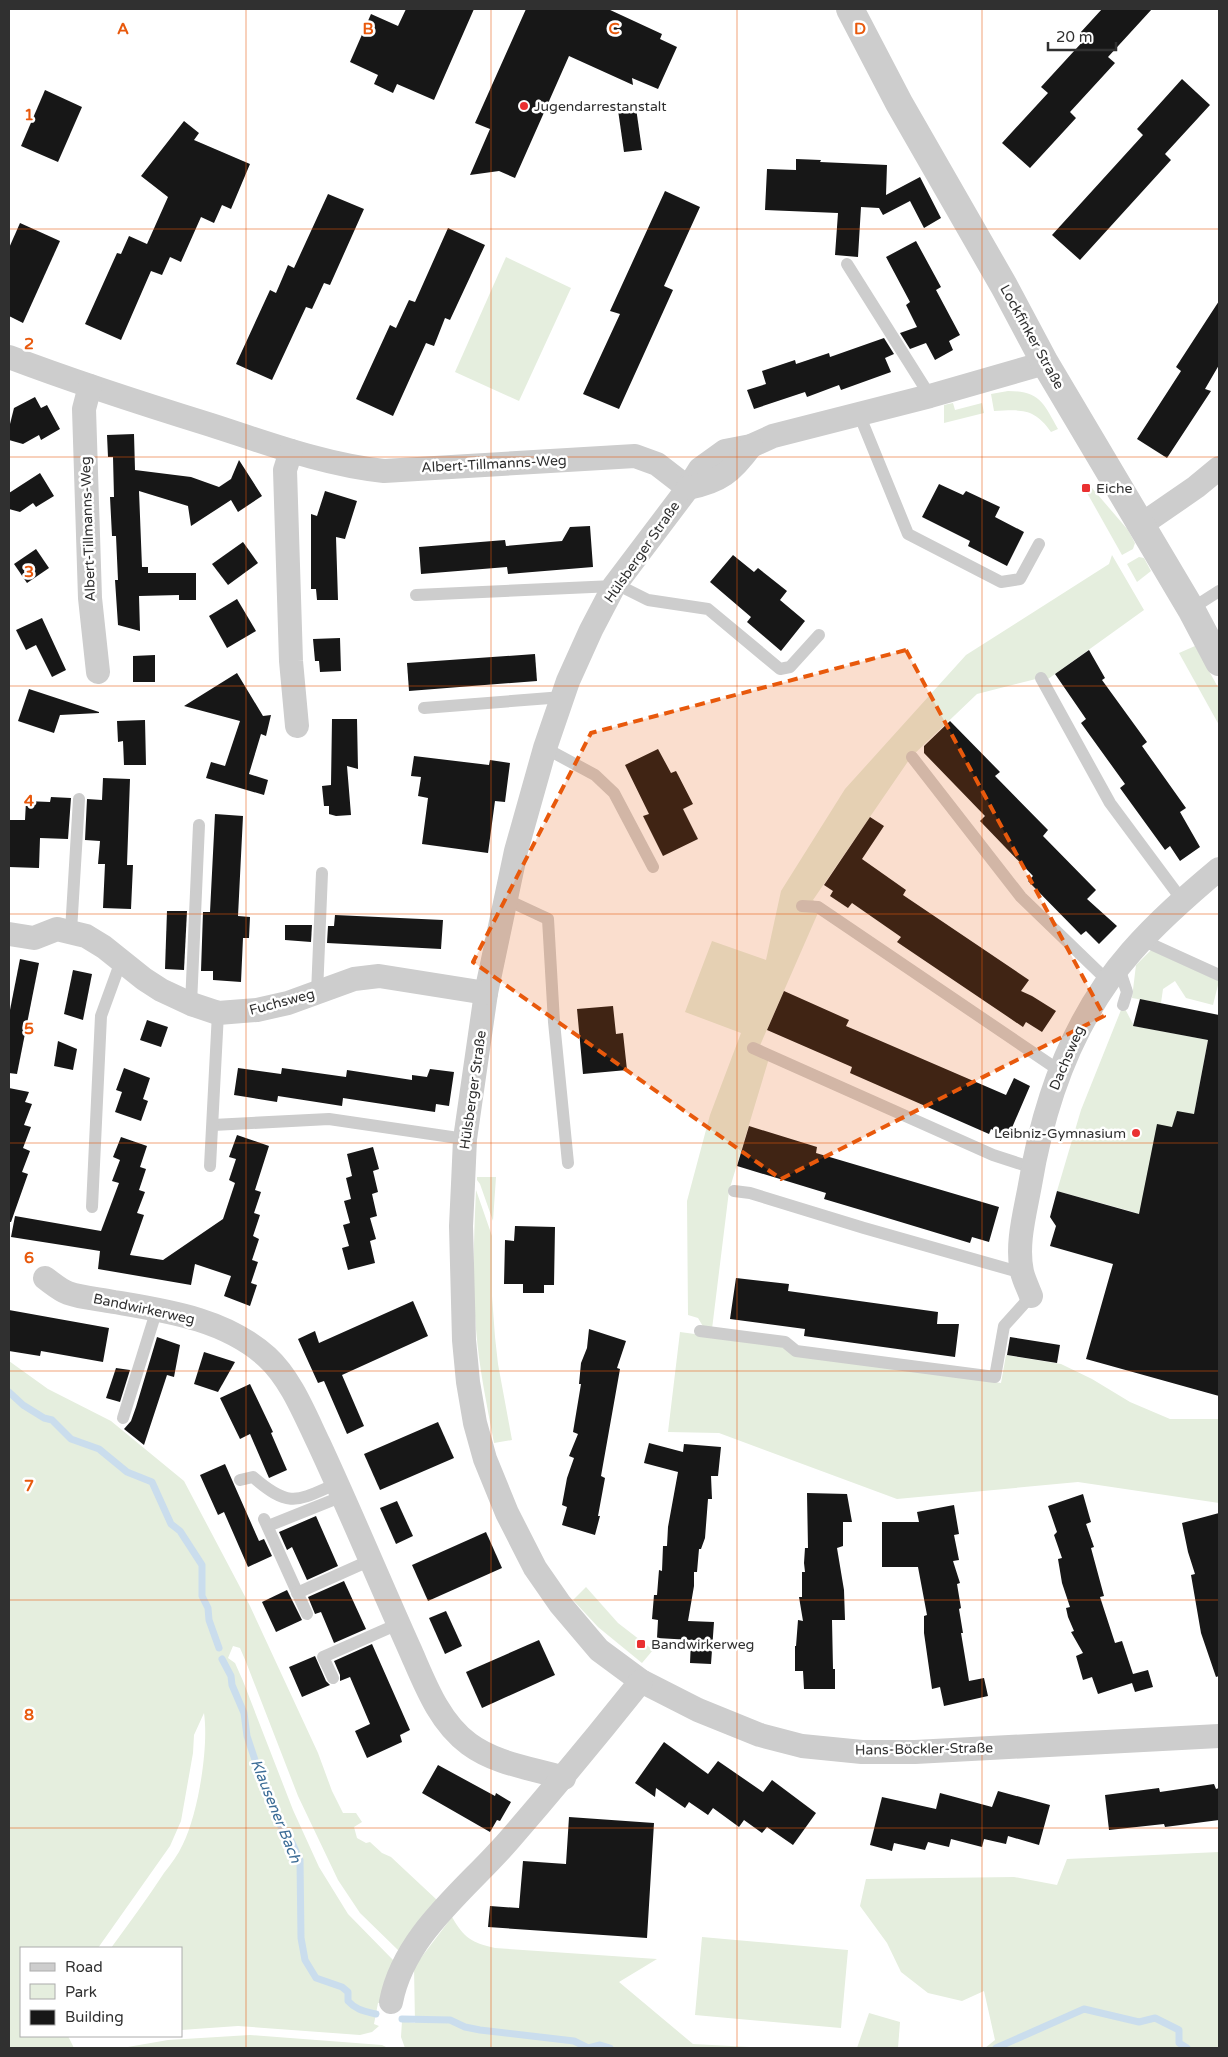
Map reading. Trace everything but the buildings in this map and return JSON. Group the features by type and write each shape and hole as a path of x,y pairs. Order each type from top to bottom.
{"street":[{"name":"Lockfinker Straße","path":"850,9 891,87 1004,286 1045,363 1191,609 1219,662"},
{"name":"Albert-Tillmanns-Weg","path":"9,357 90,386 291,451 365,469 384,471 635,456 657,464 688,488"},
{"name":"Hülsberger Straße","path":"641,1681 599,1650 560,1604 535,1568 507,1513 485,1459 475,1423 468,1382 464,1340 461,1226 465,1139 486,993 505,899 516,851 545,748 568,681 591,630 615,585 688,488 710,484 736,466 751,446 772,436 930,396 1045,363"},
{"name":"Albert-Tillmanns-Weg","path":"90,386 84,409 90,598 98,672"},
{"path":"291,451 285,470 291,661 297,726"},
{"path":"1141,525 1196,487 1219,468"},
{"name":"Dachsweg","path":"1032,1296 1022,1273 1020,1253 1033,1168 1043,1121 1060,1072 1082,1021 1114,975 1142,940 1182,900 1219,869"},
{"name":"Fuchsweg","path":"9,934 34,938 57,929 86,936 161,990 191,1004 218,1013 257,1010 288,1003 354,979 379,976 486,993"},
{"name":"Bandwirkerweg","path":"45,1278 67,1293 197,1318 233,1333 267,1357 289,1386 302,1409 437,1708 467,1742 482,1753 498,1760 564,1778"},
{"path":"391,2002 404,1964 421,1936 564,1778 641,1681"},
{"name":"Hans-Böckler-Straße","path":"641,1681 698,1710 760,1735 802,1746 862,1752 915,1752 1219,1736"}],"lane":[{"path":"847,264 930,396"},
{"path":"859,414 908,534 1001,582 1020,579 1039,544"},
{"path":"416,595 615,585 648,600 708,608 780,669 790,667 819,635"},
{"path":"1191,609 1219,591"},
{"path":"1041,678 1110,802 1182,900"},
{"path":"424,708 563,697"},
{"path":"545,748 595,775 614,793 653,867"},
{"path":"912,757 1021,897 1114,975 1127,992 1123,1005"},
{"path":"71,931 79,799"},
{"path":"191,1004 199,826"},
{"path":"317,992 322,873"},
{"path":"505,899 548,919 554,1022 568,1163"},
{"path":"802,906 818,907 1060,1072"},
{"path":"1142,940 1219,975"},
{"path":"92,1207 101,1016 121,960"},
{"path":"210,1166 218,1013"},
{"path":"753,1048 993,1155 1033,1168"},
{"path":"213,1125 329,1119 465,1139"},
{"path":"734,1191 750,1193 1022,1273"},
{"path":"700,1331 784,1342 796,1351 995,1377 1004,1326 1032,1296"},
{"path":"122,1418 157,1309"},
{"path":"240,1480 253,1477 270,1492 284,1498 300,1500 340,1490"},
{"path":"307,1614 266,1522 340,1490"},
{"path":"297,1593 371,1560"},
{"path":"333,1678 323,1657 398,1624"}],"highlighted area":[{"path":"906,650 1104,1016 781,1179 473,962 591,733"}],"green space":[{"path":"506,257 571,288 519,401 455,372"},
{"path":"1008,391 1027,393 1034,396 1044,406 1058,429 1051,432 1039,418 1026,412 1011,410 994,411 991,394"},
{"path":"953,403 955,410 982,403 984,413 944,423 944,405"},
{"path":"1092,488 1128,530 1135,543 1133,549 1122,555 1086,491"},
{"path":"1112,555 1144,610 1048,679 1040,678 977,694 911,757 813,900 821,906 758,1050 770,1055 729,1191 712,1329 704,1328 698,1318 688,1315 687,1201 710,1115 741,1033 685,1012 712,941 766,960 781,891 845,789 966,655 1109,564"},
{"path":"1139,557 1144,558 1151,571 1137,582 1127,564"},
{"path":"1195,646 1219,689 1219,725 1179,653"},
{"path":"1151,950 1219,981 1213,1005 1186,998 1175,981 1163,989 1161,1003 1132,998 1136,965"},
{"path":"1123,1005 1134,1026 1208,1040 1194,1114 1140,1218 1137,1213 1057,1191 1081,1110"},
{"path":"477,1177 496,1177 493,1221 477,1180"},
{"path":"476,1190 492,1236 492,1296 495,1337 512,1440 494,1443 477,1344 474,1294"},
{"path":"680,1332 783,1346 796,1355 1001,1383 1006,1355 1061,1364 1092,1379 1130,1402 1170,1419 1219,1419 1219,1503 1078,1482 897,1499 719,1433 668,1432"},
{"path":"9,1361 48,1389 111,1421 184,1481 250,1606 318,1753 332,1791 343,1813 356,1813 362,1822 354,1827 357,1838 366,1843 370,1842 382,1853 391,1857 437,1900 399,1951 360,1913 338,1880 298,1796 240,1648 233,1646 228,1658 235,1663 243,1681 293,1810 319,1867 348,1914 394,1961 382,1990 381,2003 378,2003 374,2024 379,2026 372,2032 360,2035 238,2026 182,2030 182,1947 112,1947 174,1859 188,1831 198,1798 204,1761 204,1713 194,1735 193,1753 181,1821 170,1846 99,1947 20,1947 20,2037 68,2037 74,2048 9,2048"},
{"path":"586,1587 618,1623 653,1650 642,1663 598,1627 573,1600"},
{"path":"1219,1852 1219,2048 985,2048 995,2040 984,1991 962,2001 928,1993 901,1972 887,1943 860,1906 866,1879 1014,1877 1057,1885 1067,1859"},
{"path":"452,1917 469,1939 495,1948 657,1959 619,1982 693,2044 767,2048 405,2048 401,2037 402,2021 415,2023 414,1967"},
{"path":"702,1937 848,1950 841,2028 695,2015"},
{"path":"869,2013 900,2022 898,2048 857,2048"},
{"path":"250,2035 382,2045 388,2048 122,2048 168,2040"}],"waterway":[{"name":"Klausener Bach","path":"9,1392 23,1405 44,1418 52,1420 71,1439 99,1449 127,1472 152,1482 171,1524 180,1531 202,1565 202,1596 208,1608 209,1620 219,1648"},
{"name":"Klausener Bach","path":"222,1659 231,1676 232,1685 244,1713 247,1736 262,1781 281,1827 288,1834 300,1860 301,1938 305,1960 316,1978 342,1987 348,1992 348,2001 351,2004 361,2010 376,2014"},
{"name":"Klausener Bach","path":"996,2048 1084,2009 1139,2022 1155,2018 1179,2030 1179,2043 1187,2048"},
{"name":"Klausener Bach","path":"402,2019 450,2020 465,2027 480,2030 574,2041 588,2048 600,2045 610,2048"}],"place":[{"name":"Jugendarrestanstalt","path":"524,106"},
{"name":"Eiche","path":"1086,488"},
{"name":"Leibniz-Gymnasium","path":"1136,1133"},
{"name":"Bandwirkerweg","path":"641,1644"}]}
